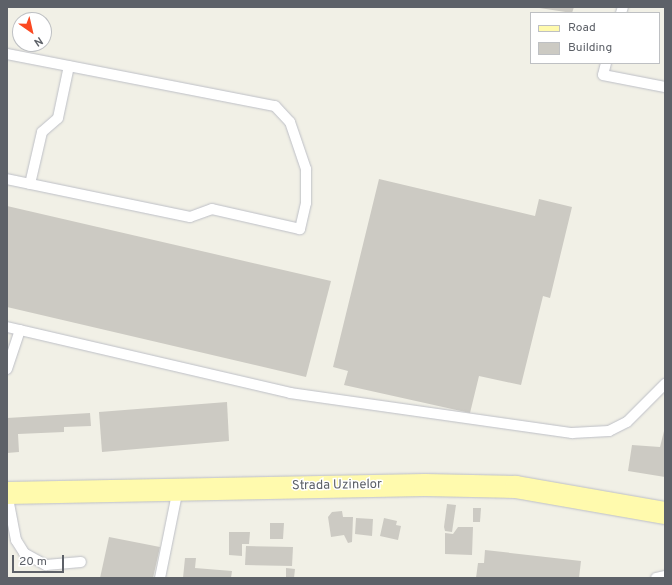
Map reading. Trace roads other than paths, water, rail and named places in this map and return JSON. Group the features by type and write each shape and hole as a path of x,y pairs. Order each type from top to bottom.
{"main road":[{"name":"Strada Uzinelor","path":"7,492 178,489 516,487 665,513"}],"lane":[{"path":"7,54 276,106 290,122 306,168 306,203 300,229 212,209 190,217 7,179"},
{"path":"606,64 603,75 665,87"},
{"path":"30,184 42,132 58,118 69,66"},
{"path":"7,327 290,393 572,433 608,431 627,422 665,384"},
{"path":"7,364 20,330"},
{"path":"160,578 178,489"},
{"path":"7,492 16,540 24,553 46,564 81,562"},
{"path":"656,578 665,576"}]}
